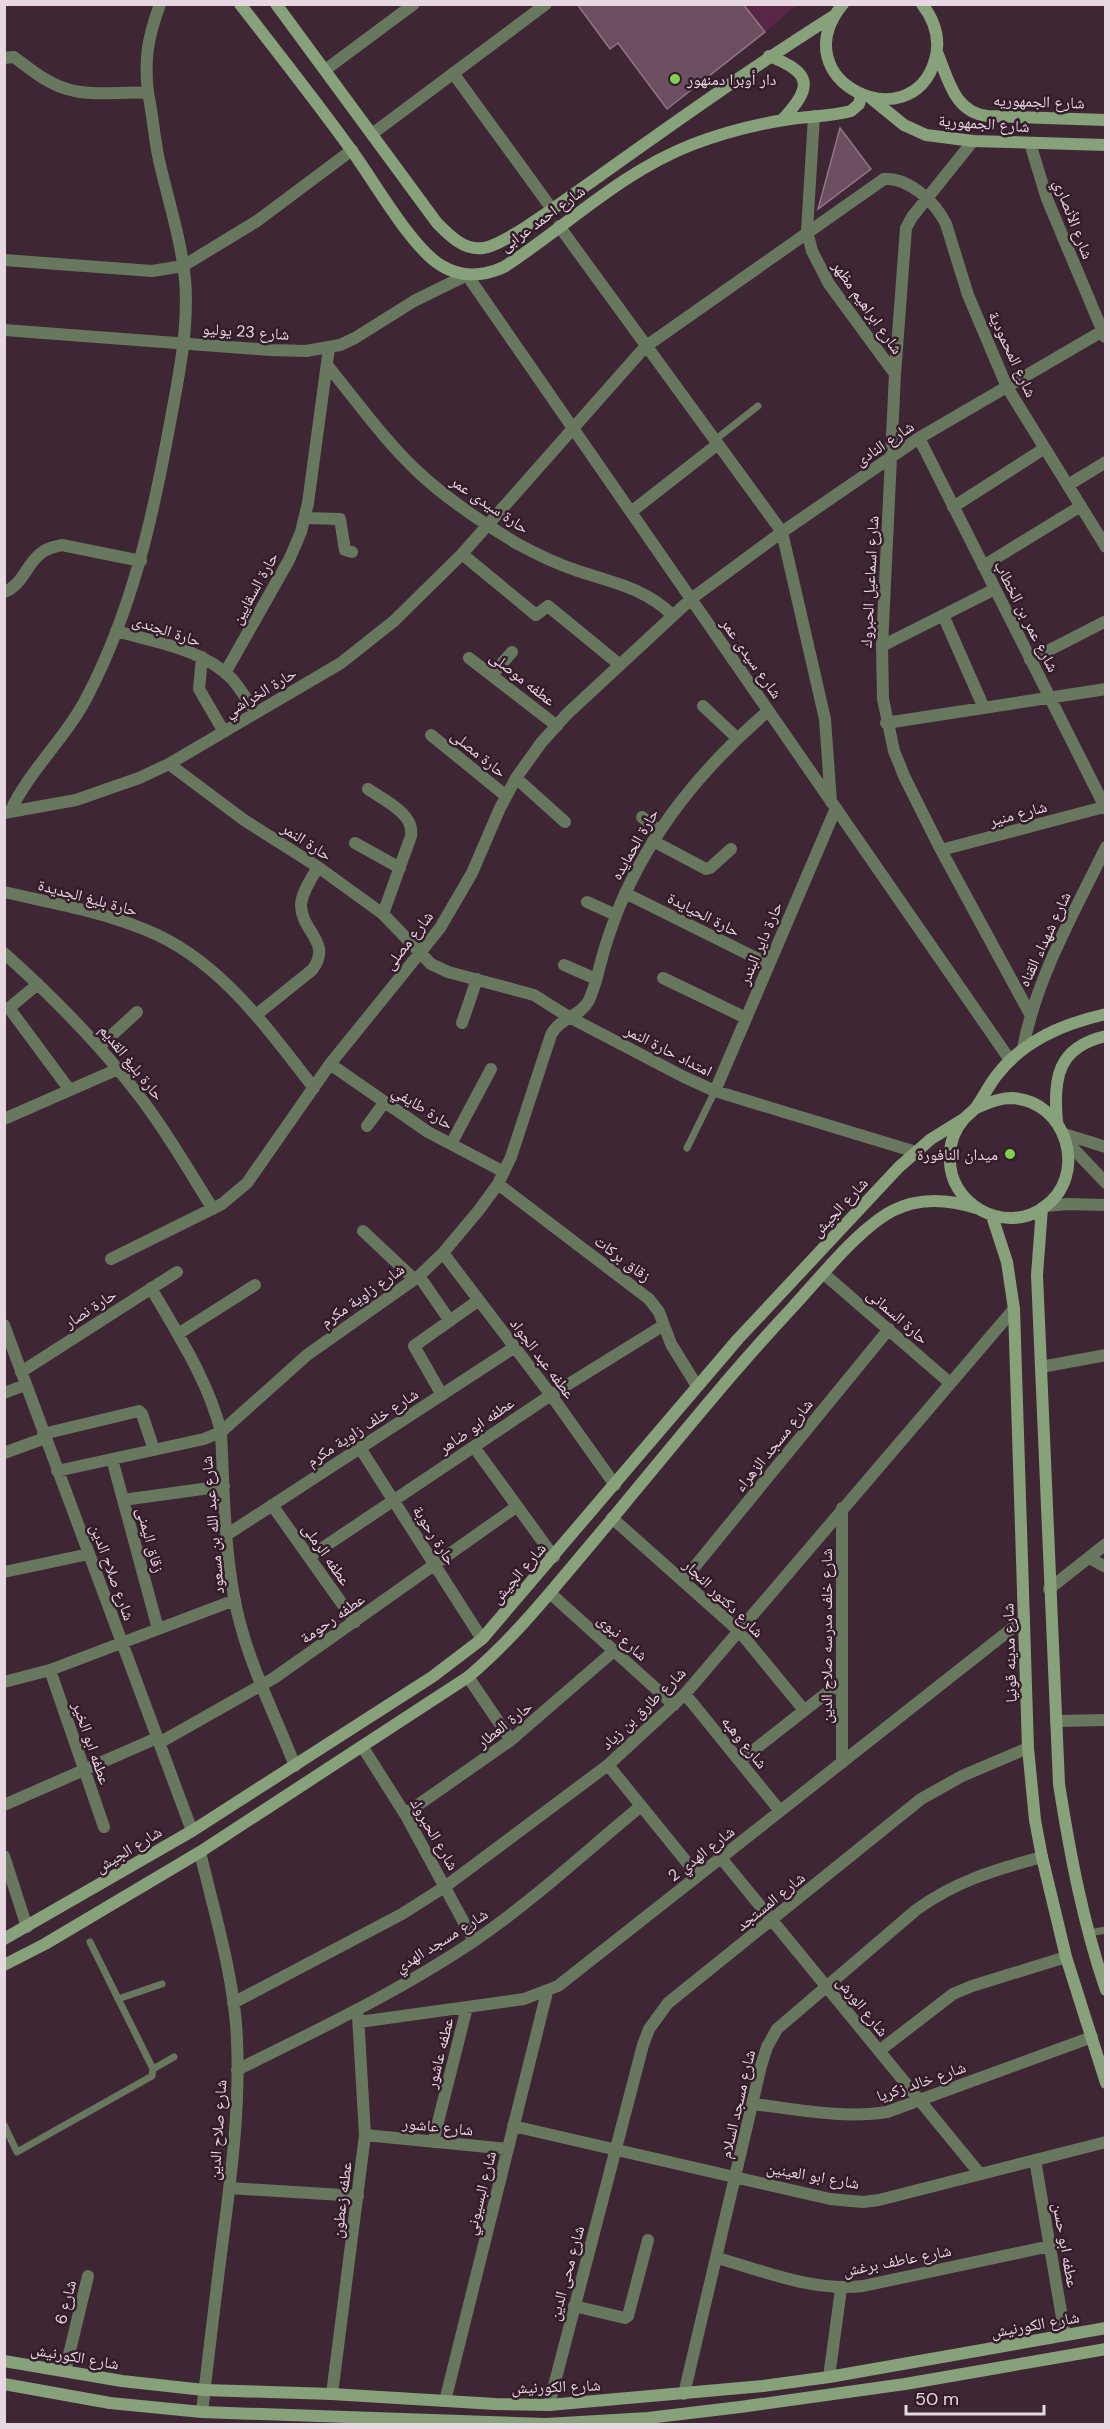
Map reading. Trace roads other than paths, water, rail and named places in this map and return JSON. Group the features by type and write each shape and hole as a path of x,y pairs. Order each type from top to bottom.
{"main road":[{"name":"شارع احمد عرابى","path":"240,4 352,150 422,250 445,268 467,274 486,273 504,267 618,183 653,162 691,145 730,132 782,120 852,111 867,97"},
{"name":"شارع احمد عرابى","path":"276,4 437,223 464,245 477,248 491,246 552,209 769,57 834,15"},
{"path":"834,15 843,4"},
{"path":"922,4 933,19"},
{"path":"933,19 935,4"},
{"name":"شارع الجمهورية","path":"834,15 828,30 826,46 829,62 837,76 847,87 867,97 914,131 938,138 973,141 1106,145"},
{"name":"شارع الجمهوريه","path":"933,19 938,52 957,99 970,112 988,116 1106,120"},
{"path":"867,97 902,96 915,89 926,79 938,52"},
{"path":"769,57 794,67 803,79 803,95 782,120"},
{"path":"976,1209 956,1187 950,1166 951,1144 965,1118 976,1108 991,1082 1023,1048 1066,1024 1106,1014"},
{"path":"1057,1122 1055,1084 1059,1069 1068,1056 1080,1046 1106,1036"},
{"path":"4,1965 200,1852 468,1677 500,1648 550,1593 739,1365 879,1219 893,1210 926,1201 943,1200 992,1216 1018,1218 1044,1208 1061,1189 1066,1178 1069,1154 1066,1138 1057,1122 1044,1109 1028,1101 1011,1098 993,1101 976,1108"},
{"name":"شارع الجيش","path":"6,1938 192,1831 432,1677 482,1640 738,1339 916,1152 965,1118"},
{"path":"1044,1208 1037,1275 1059,1784 1067,1836 1089,1933 1106,1990"},
{"name":"شارع مدينه قونيا","path":"992,1216 1007,1262 1014,1309 1028,1748 1035,1820 1066,1958 1106,2083"},
{"path":"652,1440 665,1454"},
{"path":"6,1938 18,1958"},
{"name":"شارع الكورنيش","path":"4,2361 122,2381 204,2390 549,2404 684,2394 829,2377 1106,2328"},
{"path":"4,2384 110,2403 201,2412 363,2416 501,2424 603,2422 740,2407 893,2385 1106,2349"}],"street":[{"path":"7,812 87,698 106,660 141,561 155,507 185,343 183,266 158,156 145,67 149,36 160,4"},
{"path":"326,70 414,4"},
{"path":"372,134 546,4"},
{"path":"4,58 14,57 36,74 68,89 87,92 148,93"},
{"path":"453,73 552,209"},
{"name":"شارع ابراهيم مظهر","path":"814,116 807,231 812,251 824,276 895,374"},
{"name":"شارع اسماعيل الحبروك","path":"973,141 912,217 906,228 895,374 882,683 886,723 905,778 941,850 1030,1014"},
{"name":"شارع الأنصاري","path":"1030,143 1047,199 1104,333"},
{"path":"4,260 152,271 183,266 257,221 352,150"},
{"name":"حارة الخراشي","path":"7,812 43,807 86,796 139,778 169,764 341,663 394,621 462,554 645,347 884,179 897,180 928,198"},
{"name":"شارع المحمودية","path":"928,198 941,213 946,224 968,295 1007,387 1105,545"},
{"path":"559,226 782,532 825,719 834,805"},
{"name":"شارع 23 يوليو","path":"4,330 289,351 329,348 356,338 414,300 467,274"},
{"name":"شارع سيدى عمر","path":"467,274 1010,1060"},
{"name":"شارع النادى","path":"691,599 782,532 919,438 1104,333"},
{"name":"حارة السقايين","path":"225,673 289,560 306,518 329,348"},
{"name":"حارة سيدى عمر","path":"327,365 414,468 439,490 488,524 546,558 642,593 663,606 672,615"},
{"name":"شارع عمر بن الخطاب","path":"919,438 1105,808"},
{"path":"631,513 716,442"},
{"path":"953,507 1045,448"},
{"path":"1068,485 1106,462"},
{"path":"983,566 1081,506"},
{"path":"306,518 340,519 345,550 352,552"},
{"path":"4,592 15,587 39,554 62,545 141,561"},
{"path":"462,554 536,615 548,606 620,665"},
{"path":"882,646 995,590"},
{"name":"شارع مصلى","path":"111,1259 213,1209 231,1198 247,1183 330,1064 420,953 457,901 506,796 541,743 556,726 691,599"},
{"path":"944,615 984,708"},
{"path":"1030,660 1106,621"},
{"name":"حارة الجندى","path":"116,631 201,657 234,681 256,713"},
{"path":"492,675 512,652"},
{"path":"201,657 199,689 224,732"},
{"name":"عطفه موصلى","path":"469,657 556,726"},
{"path":"886,723 1106,689"},
{"path":"703,706 736,738"},
{"name":"حارة الحمايده","path":"569,1017 588,1002 625,893 656,836 687,791 736,738 768,711"},
{"name":"حارة مصلى","path":"431,735 506,796"},
{"name":"حارة النمر","path":"169,764 244,820 318,867 383,914 420,953"},
{"path":"516,778 565,822"},
{"path":"368,789 404,815 410,823 411,836 383,914"},
{"name":"حارة داير البندر","path":"715,1091 834,805"},
{"name":"شارع منير","path":"941,850 1105,808"},
{"path":"642,817 656,836 706,869 731,849"},
{"path":"355,843 400,868"},
{"name":"شارع شهداء القناه","path":"1023,1048 1030,1014 1043,976 1106,847"},
{"path":"256,1015 319,962 321,954 319,946 301,909 302,900 318,867"},
{"name":"حارة بليغ الجديدة","path":"4,892 124,921 148,930 194,957 214,973 256,1015 314,1088"},
{"name":"حارة الحيايدة","path":"625,893 768,964"},
{"path":"587,902 616,915"},
{"name":"حارة بليغ القديم","path":"4,953 38,984 118,1069 161,1126 213,1209"},
{"name":"امتداد حارة النمر","path":"420,953 440,969 534,995 569,1017 715,1091 916,1152"},
{"path":"564,965 596,979"},
{"path":"663,978 746,1018"},
{"path":"462,1023 477,979"},
{"path":"38,984 9,1008 69,1089"},
{"path":"99,1047 137,1012"},
{"name":"شارع زاوية مكرم","path":"57,1471 112,1460 221,1432 307,1355 416,1277 443,1253 498,1184 511,1158 551,1035 556,1026 569,1017"},
{"name":"حارة طايفي","path":"330,1064 384,1102 451,1144 504,1172"},
{"path":"4,1119 118,1069"},
{"path":"451,1144 491,1069"},
{"path":"367,1126 384,1102"},
{"path":"1066,1138 1106,1147"},
{"path":"1066,1138 1106,1183"},
{"name":"زقاق بركات","path":"498,1184 649,1299 659,1312 671,1344 697,1386"},
{"path":"1044,1208 1068,1204 1106,1205"},
{"path":"363,1231 416,1277 450,1321"},
{"name":"عطفه عبد الجواد","path":"443,1253 551,1395 615,1485"},
{"name":"حارة نصار","path":"21,1372 177,1272"},
{"name":"حارة السمانى","path":"824,1274 950,1383"},
{"path":"178,1334 255,1285"},
{"name":"شارع عبد الله بن مسعود","path":"151,1288 206,1385 221,1432 229,1564 235,1600 245,1637 295,1766"},
{"path":"442,1395 414,1346 479,1300"},
{"name":"شارع طارق بن زياد","path":"233,2003 402,1914 446,1886 608,1765 685,1694 1014,1309"},
{"name":"شارع صلاح الدين","path":"4,1325 192,1831"},
{"name":"عطفه ابو ضاهر","path":"309,1557 551,1395 664,1325"},
{"name":"شارع مسجد الزهراء","path":"683,1581 889,1329"},
{"name":"شارع خلف زاوية مكرم","path":"228,1534 515,1347"},
{"path":"1041,1367 1106,1355"},
{"path":"4,1393 25,1385"},
{"path":"4,1453 44,1436 139,1411 154,1450"},
{"path":"474,1447 554,1557"},
{"name":"حارة رحوبة","path":"360,1448 482,1640"},
{"name":"زقاق اليمنى","path":"112,1460 158,1629"},
{"path":"123,1500 224,1486"},
{"name":"عطفه الرملى","path":"272,1505 355,1622"},
{"name":"عطفه رحومة","path":"158,1741 263,1685 516,1507"},
{"name":"شارع خلف مدرسه صلاح الدين","path":"842,1763 843,1508"},
{"name":"شارع دكتور النجار","path":"612,1518 739,1631 804,1710"},
{"path":"1049,1589 1106,1544"},
{"path":"4,1572 89,1554"},
{"path":"1089,1558 1106,1567"},
{"name":"شارع نبوى","path":"550,1593 674,1705"},
{"path":"4,1682 50,1670 235,1600"},
{"name":"شارع الهدي 2","path":"358,2016 524,2000 547,1992 569,1979 1024,1619"},
{"name":"حارة العطار","path":"405,1814 511,1740 615,1650"},
{"name":"عطفه ابو الخير","path":"50,1670 104,1827"},
{"path":"468,1677 511,1740"},
{"path":"740,1761 842,1681"},
{"name":"شارع وهبه","path":"685,1694 780,1811"},
{"path":"1056,1721 1106,1720"},
{"path":"4,1805 158,1741"},
{"name":"شارع الحبروك","path":"363,1746 446,1886 474,1941"},
{"name":"شارع المستجد","path":"615,2149 643,2045 658,2015 668,2004 921,1799 962,1776 1028,1748"},
{"path":"608,1765 698,1876"},
{"name":"شارع مسجد الهدي","path":"237,2070 358,2016 474,1941 641,1806"},
{"name":"شارع صلاح الدين","path":"200,1852 233,2003 237,2038 236,2124 201,2412"},
{"path":"4,1856 27,1927"},
{"name":"شارع مسجد السلام","path":"684,2394 737,2177 761,2066 772,2038 784,2021 939,1893 967,1880 1042,1857"},
{"name":"شارع الورش","path":"721,1858 980,2174"},
{"path":"879,2051 953,1994 972,1986 1066,1958"},
{"name":"شارع البسيوني","path":"445,2401 547,1992"},
{"name":"عطفه عاشور","path":"433,2142 467,2007"},
{"name":"عطفه زعطون","path":"332,2394 365,2135 358,2016"},
{"name":"شارع خالد زكريا","path":"753,2104 870,2115 887,2112 1092,2037"},
{"name":"شارع ابو العينين","path":"513,2126 830,2199 863,2202 879,2200 1106,2142"},
{"name":"شارع عاشور","path":"365,2135 508,2150"},
{"name":"شارع محى الدين","path":"549,2404 615,2149"},
{"name":"عطفه ابو حسن","path":"1035,2160 1065,2335"},
{"path":"229,2188 358,2196"},
{"path":"574,2306 625,2318 628,2316 648,2240"},
{"name":"شارع عاطف برغش","path":"717,2258 819,2286 841,2289 1050,2246"},
{"name":"شارع 6","path":"65,2371 88,2276"},
{"path":"829,2377 841,2289"}],"lane":[{"path":"716,442 758,406"},
{"path":"687,1148 715,1091"},
{"path":"1089,1933 1106,1930"},
{"path":"4,2125 17,2152 151,2078 153,2069 90,1942"},
{"path":"118,2000 162,1984"},
{"path":"153,2069 174,2057"}],"place":[{"name":"دار أوبرا دمنهور","path":"675,79"},
{"name":"ميدان النافورة","path":"1010,1154"}]}
